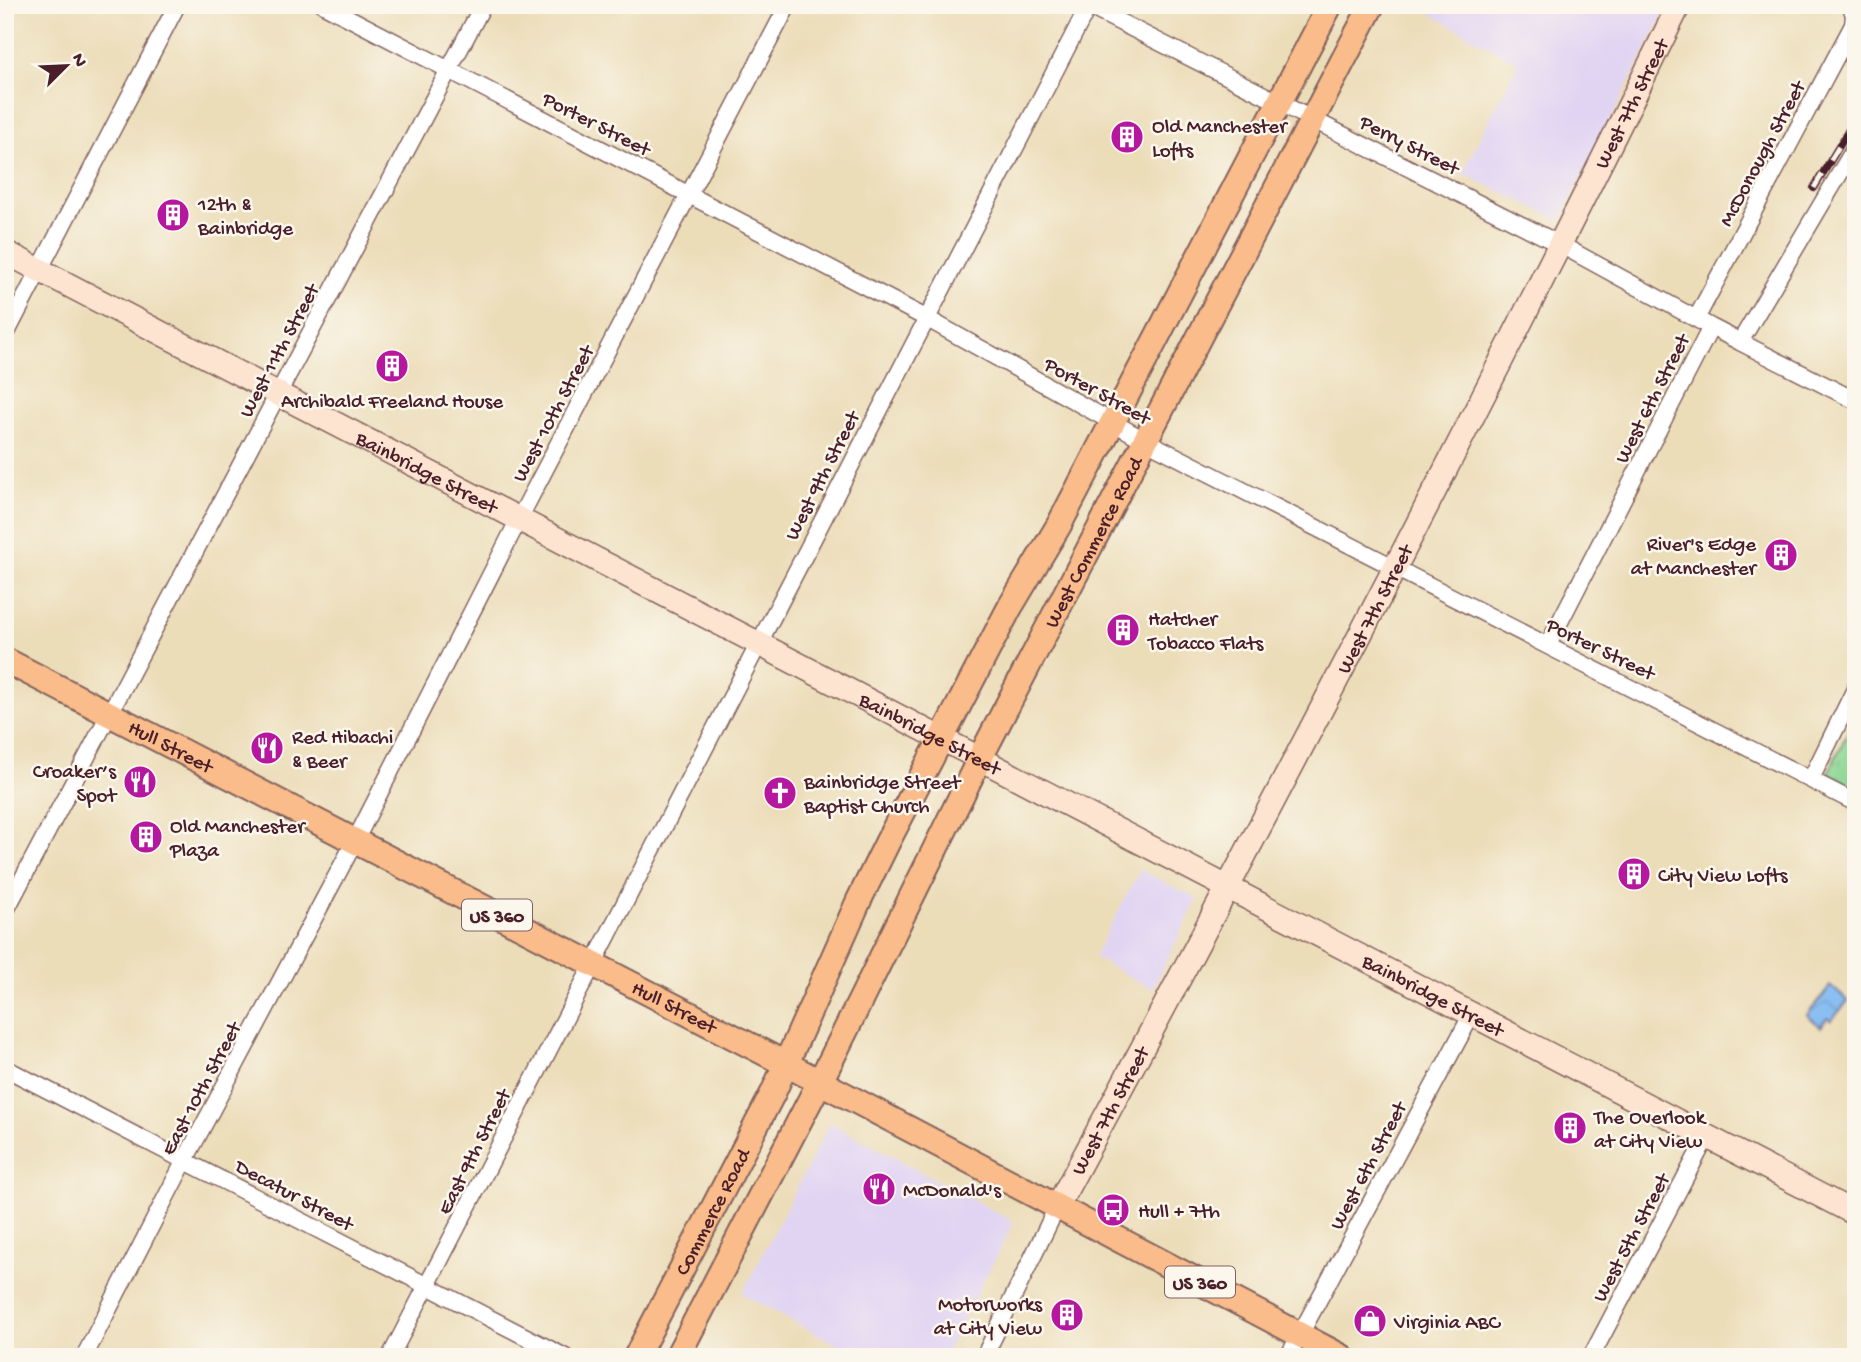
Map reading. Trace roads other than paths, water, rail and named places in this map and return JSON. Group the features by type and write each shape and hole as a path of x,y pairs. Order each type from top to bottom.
{"main road":[{"name":"West Commerce Road","path":"786,1064 859,900 942,737 1010,607 1059,525 1329,5"},
{"name":"West Commerce Road","path":"819,1082 980,758 1372,5"},
{"name":"Hull Street","path":"5,660 1057,1207 1294,1346 1342,1357"},
{"name":"Commerce Road","path":"636,1357 786,1064"},
{"name":"Commerce Road","path":"677,1357 819,1082"}],"street":[{"path":"5,336 177,5"},
{"name":"Porter Street","path":"324,5 926,318 1146,441 1856,803"},
{"name":"West 11th Street","path":"5,912 483,5"},
{"name":"West 10th Street","path":"355,841 519,519 788,5"},
{"name":"West 7th Street","path":"1057,1207 1229,889 1561,245 1679,5"},
{"name":"McDonough Street","path":"1704,323 1853,25 1851,5"},
{"name":"Perry Street","path":"1088,6 1561,245 1704,323"},
{"name":"West 9th Street","path":"593,965 1088,6"},
{"path":"1740,342 1856,146"},
{"name":"Bainbridge Street","path":"5,252 1856,1214"},
{"name":"West 6th Street","path":"1548,645 1704,323 1856,401"},
{"path":"1811,779 1856,687"},
{"name":"East 10th Street","path":"84,1357 185,1160 355,841"},
{"name":"East 9th Street","path":"390,1357 593,965"},
{"name":"West 6th Street","path":"1294,1346 1472,1014"},
{"name":"Decatur Street","path":"5,1068 565,1357"},
{"name":"West 5th Street","path":"1591,1357 1707,1136"},
{"path":"984,1357 1057,1207"}],"water":[{"path":"1831,986 1848,1001 1831,1021 1827,1018 1821,1027 1807,1015"}],"railway":[{"path":"1814,188 1856,118"}],"place":[{"name":"Old Manchester Lofts","path":"1127,137"},
{"name":"12th & Bainbridge","path":"173,215"},
{"name":"Archibald Freeland House","path":"392,366"},
{"name":"River's Edge at Manchester","path":"1781,555"},
{"name":"Hatcher Tobacco Flats","path":"1123,630"},
{"name":"Red Hibachi & Beer","path":"267,748"},
{"name":"Croaker’s Spot","path":"140,782"},
{"name":"Bainbridge Street Baptist Church","path":"780,793"},
{"name":"Old Manchester Plaza","path":"146,837"},
{"name":"City View Lofts","path":"1634,874"},
{"name":"The Overlook at City View","path":"1570,1128"},
{"name":"McDonald's","path":"879,1189"},
{"name":"Hull + 7th","path":"1113,1210"},
{"name":"Motorworks at City View","path":"1067,1315"},
{"name":"Virginia ABC","path":"1370,1321"}]}
